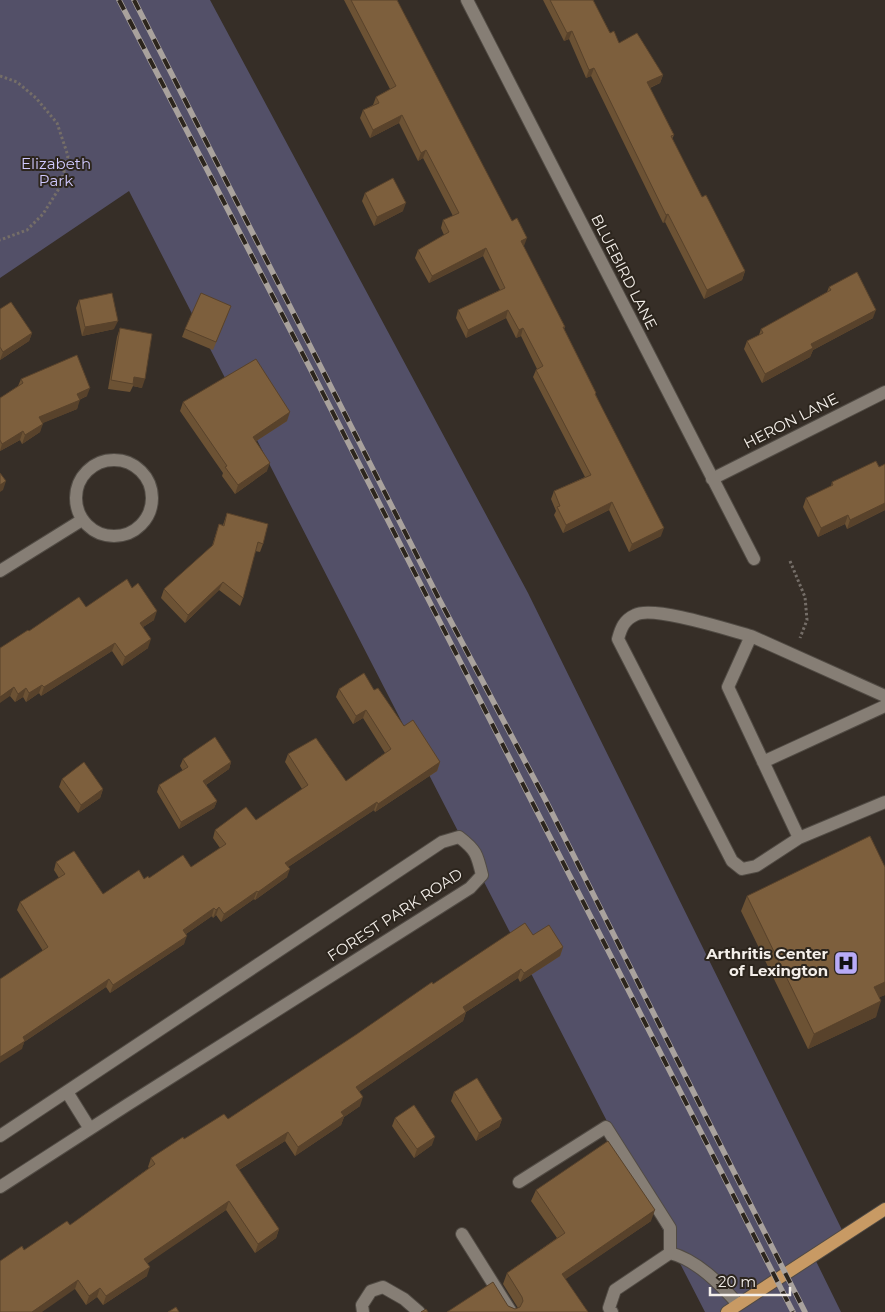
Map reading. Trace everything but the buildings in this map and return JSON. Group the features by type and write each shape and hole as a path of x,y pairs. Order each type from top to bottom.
{"main road":[{"path":"726,1312 885,1209"}],"street":[{"name":"BLUEBIRD LANE","path":"467,0 754,559"},
{"name":"HERON LANE","path":"712,479 885,392"},
{"path":"109,460 122,460 134,465 144,474 150,486 152,498 150,510 145,521 136,529 125,535 113,537 101,535 90,529 82,520 76,508 75,495 79,482 86,471 97,464 109,460"},
{"path":"0,571 82,520"},
{"path":"885,696 751,636 665,613 636,614 622,626 618,639 732,861 742,869 756,866 799,838 885,802"},
{"path":"751,636 728,686 799,838"},
{"path":"763,762 885,706"},
{"name":"FOREST PARK ROAD","path":"0,1136 442,842 459,837 472,847 477,856 482,875 470,888 0,1188"},
{"path":"66,1092 90,1129"},
{"path":"519,1182 606,1127 670,1228 670,1253"},
{"path":"462,1234 511,1312"},
{"path":"612,1312 609,1308 615,1290 670,1253 681,1256 719,1283 738,1304"},
{"path":"363,1312 362,1305 370,1291 383,1287 404,1299 419,1312"}],"path":[{"path":"0,76 17,82 36,98 57,123 68,156 60,186 43,214 27,230 0,240"},
{"path":"790,560 805,597 807,620"}],"green space":[{"name":"Elizabeth Park","path":"0,0 210,0 528,593 845,1236 813,1255 841,1312 705,1312 129,191 0,278"}],"railway":[{"path":"119,0 311,370 793,1312"},
{"path":"134,0 438,597 546,801 805,1312"}],"place":[{"name":"Arthritis Center of Lexington","path":"846,963"}]}
